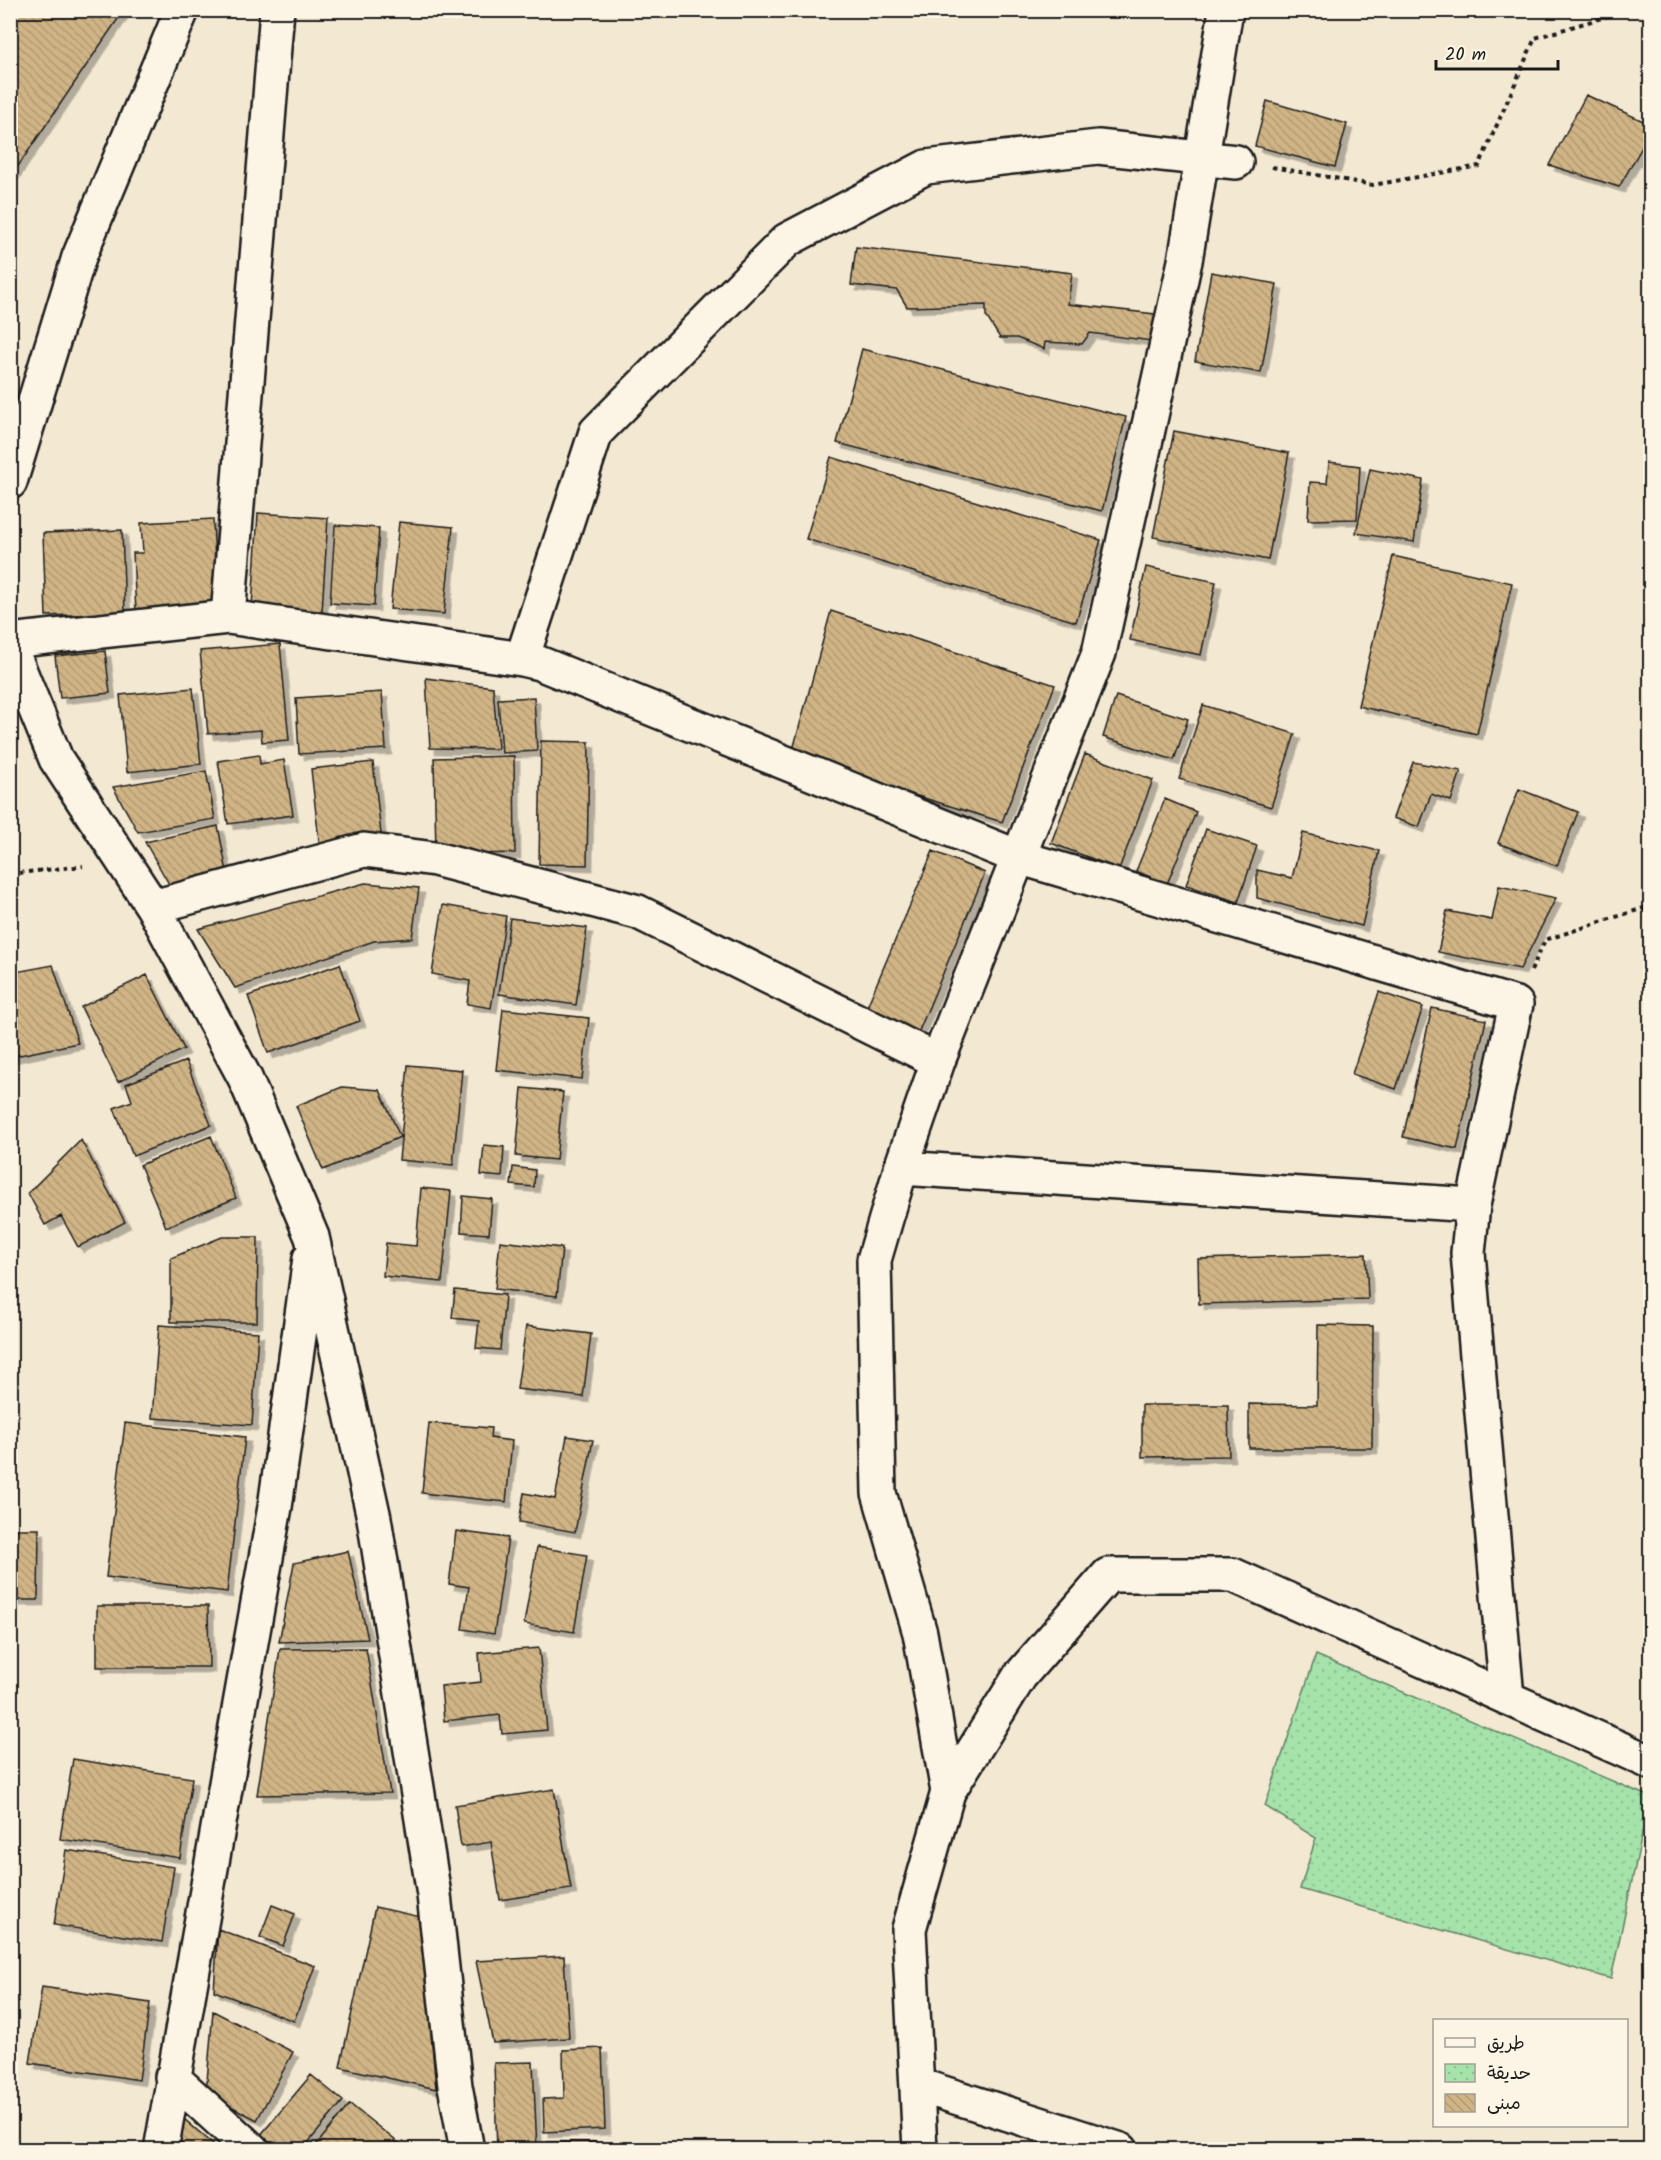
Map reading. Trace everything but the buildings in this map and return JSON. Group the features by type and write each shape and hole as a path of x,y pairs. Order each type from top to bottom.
{"street":[{"path":"10,482 79,256 182,10"},
{"path":"228,617 277,10"},
{"path":"948,1792 920,1633 879,1493 874,1260 901,1168 938,1061 1099,653 1185,261 1226,10"},
{"path":"522,659 596,432 787,240 926,167 1098,147 1236,162"},
{"path":"10,641 228,617 539,663 1018,857 1516,1004 1473,1205 1468,1253 1507,1698"},
{"path":"10,647 56,759 153,907 245,1078 312,1238 374,1518 434,1894 455,2086 467,2150"},
{"path":"153,907 364,850 435,859 638,912 938,1061"},
{"path":"901,1168 1473,1205"},
{"path":"161,2150 172,2077 275,1507 312,1238"},
{"path":"920,2150 909,1929 948,1792 1020,1676 1108,1575 1233,1575 1650,1762"},
{"path":"172,2077 252,2150"},
{"path":"918,2085 1121,2150"}],"path":[{"path":"1236,162 1373,185 1479,166 1535,38 1628,10"},
{"path":"10,874 125,861"},
{"path":"1516,1004 1545,940 1650,906"}],"green space":[{"path":"1316,1655 1650,1797 1611,1979 1300,1889 1316,1838 1265,1806"}]}
